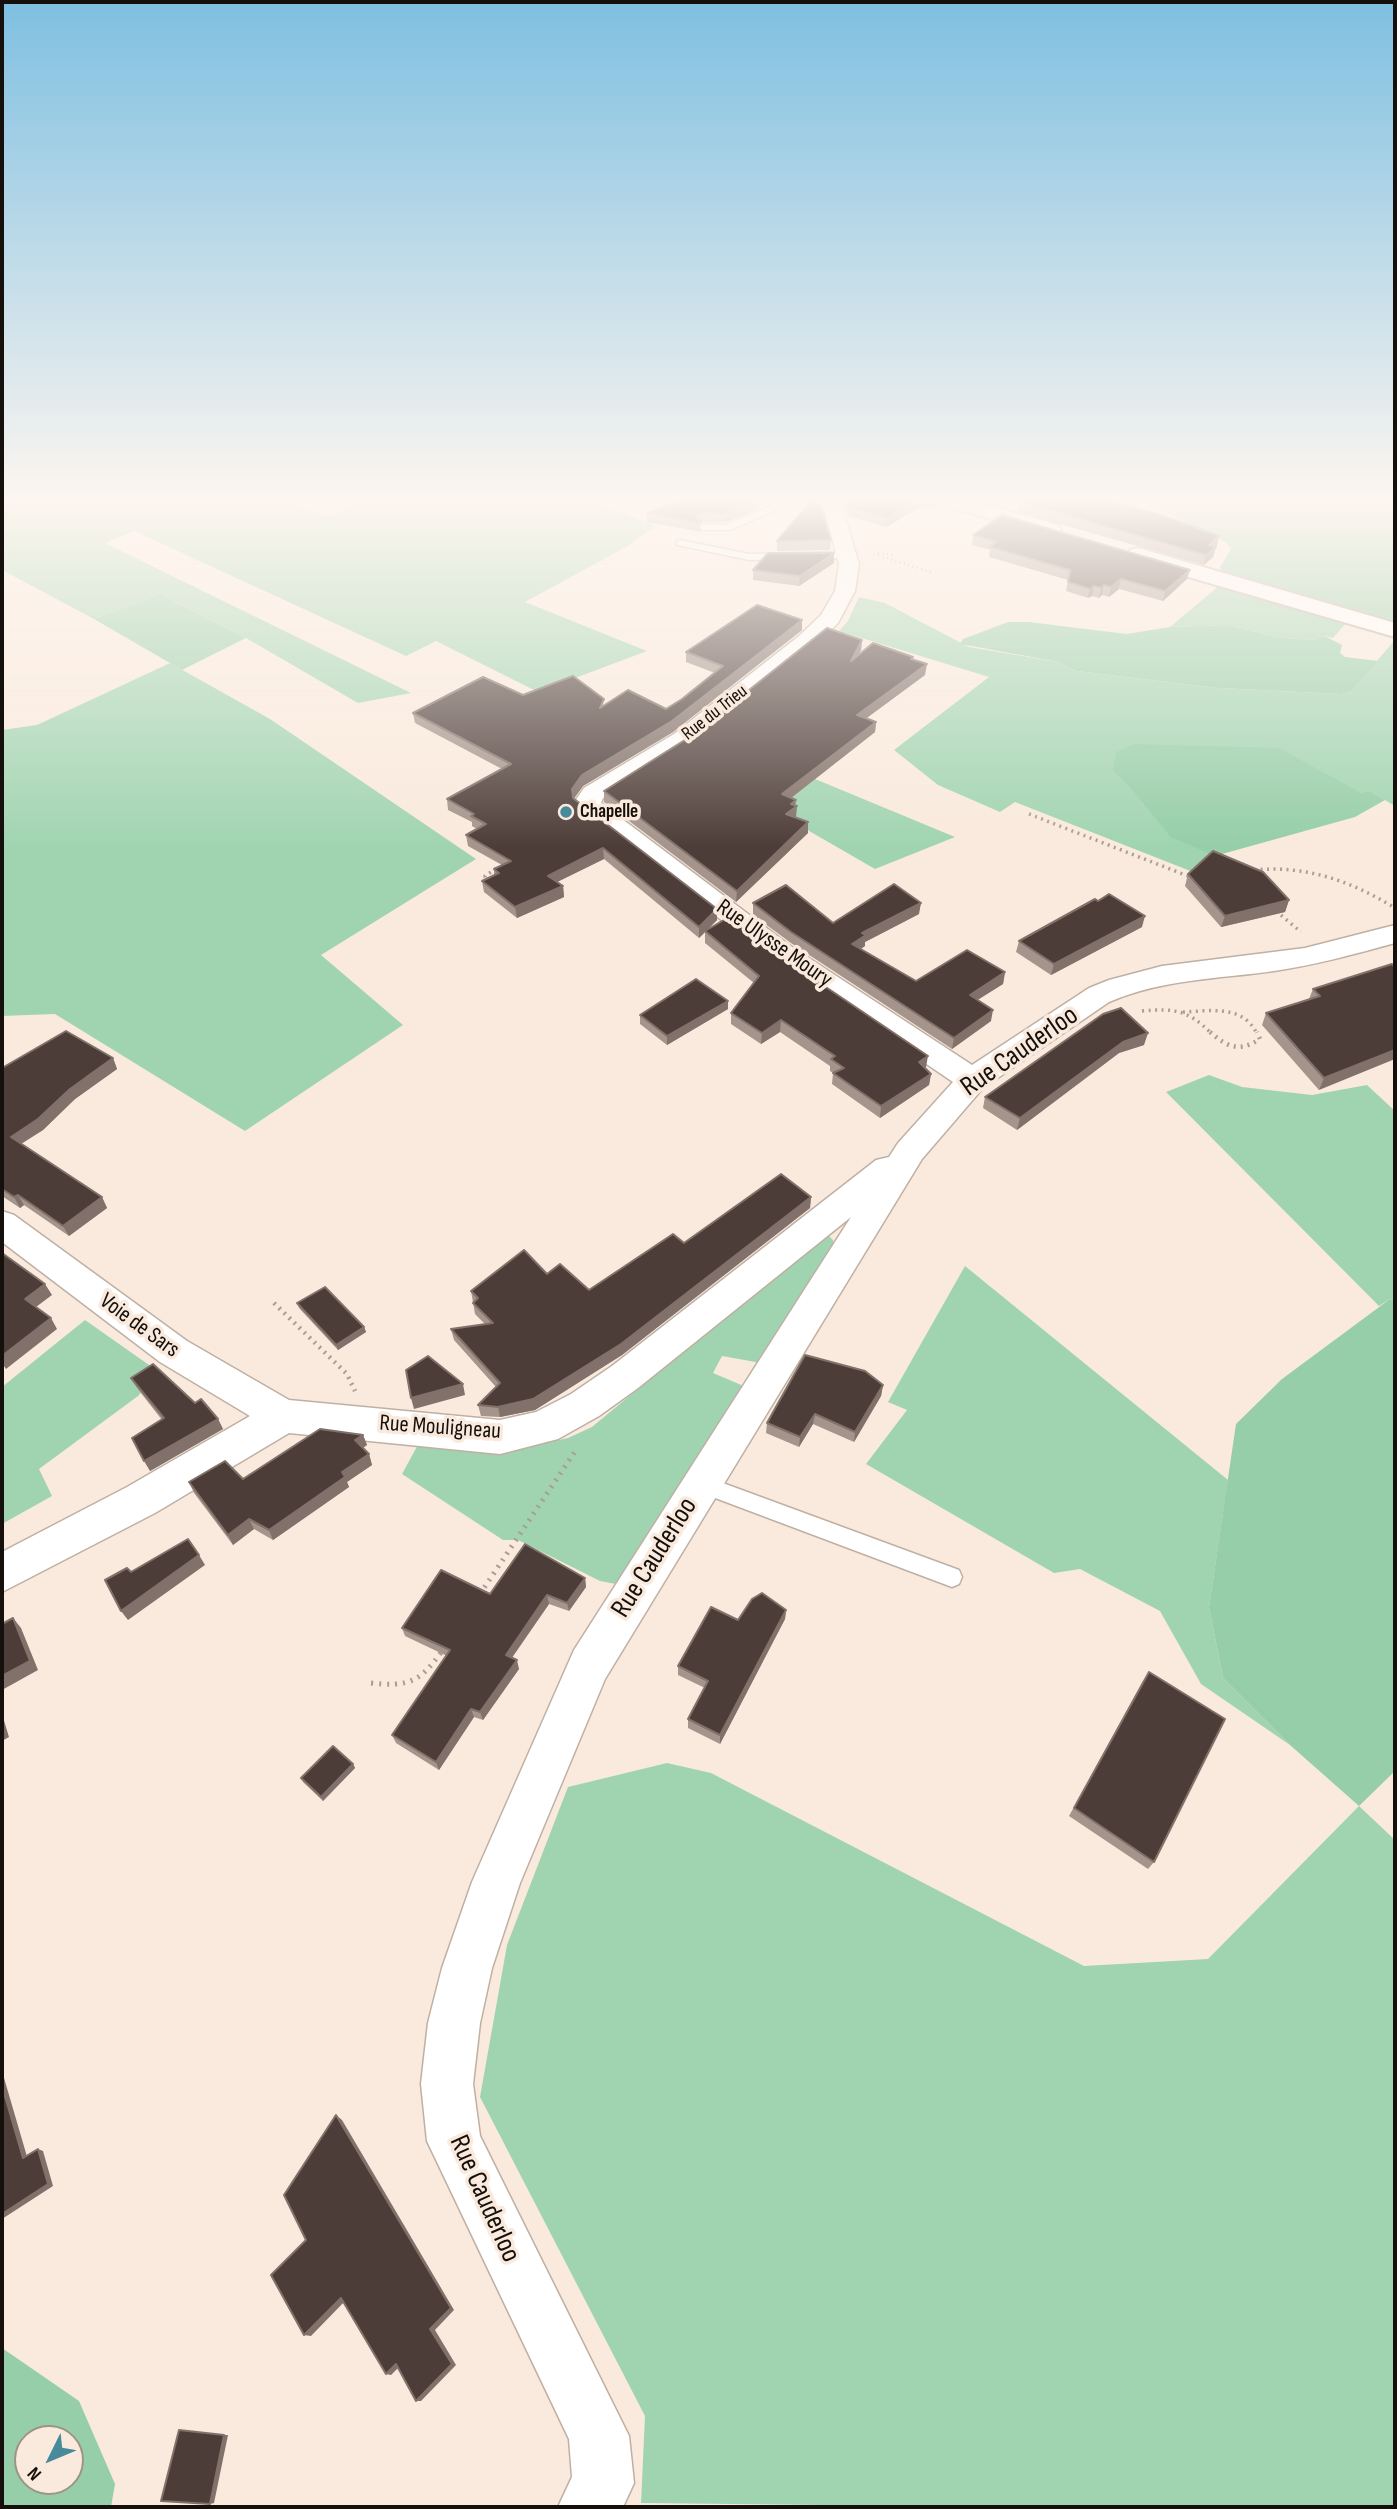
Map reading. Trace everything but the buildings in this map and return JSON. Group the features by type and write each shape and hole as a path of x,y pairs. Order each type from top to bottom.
{"street":[{"name":"Rue du Trieu","path":"589,797 682,740 815,633 832,614"},
{"path":"1341,614 1395,627"},
{"name":"Rue Ulysse Moury","path":"589,797 588,806 592,811 779,951 972,1080"},
{"name":"Rue Cauderloo","path":"600,2499 599,2436 483,2205 454,2141 447,2084 454,2023 467,1968 496,1882 589,1665 910,1151 972,1080 1099,995 1120,985 1176,974 1272,962 1395,934"},
{"name":"Rue Mouligneau","path":"284,1416 500,1437 544,1427 584,1405 625,1377 910,1151"},
{"name":"Voie de Sars","path":"2,1224 154,1339 246,1397 284,1416"},
{"path":"2,1573 141,1500 284,1416"}],"lane":[{"path":"701,1484 952,1577"}],"path":[{"path":"1029,814 1203,882"},
{"path":"487,884 485,876 497,868"},
{"path":"1245,871 1282,869 1328,877 1362,890 1395,909"},
{"path":"1265,906 1287,918 1322,952"},
{"path":"1132,1011 1234,1011 1256,1027 1260,1039 1253,1045 1239,1048 1228,1045 1183,1012"},
{"path":"274,1303 347,1374 354,1386 362,1422"},
{"path":"479,1596 584,1438"},
{"path":"371,1683 395,1686 412,1684 426,1674 449,1640"}],"green space":[{"path":"85,614 107,614 94,619"},
{"path":"107,614 199,614 246,638 182,670 94,619"},
{"path":"199,614 250,614 411,693 358,703"},
{"path":"315,614 555,614 647,651 538,692 436,641 406,656"},
{"path":"851,614 906,614 969,647 1059,662 1076,671 1218,688 1341,694 1350,692 1395,640 1395,806 1368,790 1361,793 1113,771 1215,856 1198,874 1015,802 1000,812 938,785 894,750 989,677 839,631"},
{"path":"1185,614 1321,614 1347,622 1333,638 1325,636 1311,640 1276,637 1229,625 1170,627"},
{"path":"1354,614 1395,614 1395,625"},
{"path":"1008,622 1029,622 1127,634 1170,627 1229,625 1276,637 1311,640 1325,636 1342,645 1340,653 1345,657 1378,661 1350,692 1341,694 1218,688 1076,671 1059,662 960,644 963,639"},
{"path":"170,663 270,719 476,859 321,955 403,1025 245,1131 55,1014 2,1016 2,730 37,725"},
{"path":"1135,744 1279,748 1361,793 1368,790 1385,800 1355,817 1215,856 1171,837 1129,786 1113,771 1116,752"},
{"path":"803,774 955,837 875,869 759,802"},
{"path":"1209,1075 1242,1087 1312,1095 1367,1085 1395,1111 1395,1301 1390,1299 1379,1306 1166,1092"},
{"path":"826,1233 833,1240 834,1247 761,1363 722,1356 713,1373 746,1387 626,1577 616,1584 600,1581 518,1540 503,1540 402,1474 420,1441 517,1449 568,1438 592,1427"},
{"path":"965,1266 1228,1480 1209,1607 1223,1678 1290,1745 1201,1684 1160,1611 1080,1569 1054,1573 866,1464 907,1410 888,1402"},
{"path":"1390,1299 1395,1301 1395,1771 1359,1806 1290,1745 1223,1678 1209,1607 1236,1424 1282,1379"},
{"path":"85,1320 159,1372 138,1396 39,1469 52,1496 2,1524 2,1387"},
{"path":"667,1763 711,1773 1084,1966 1208,1959 1359,1806 1395,1840 1395,2507 641,2503 645,2416 480,2097 507,1945 568,1787"},
{"path":"2,2348 79,2401 115,2484 111,2507 2,2507"}],"place":[{"name":"Chapelle","path":"566,812"}]}
